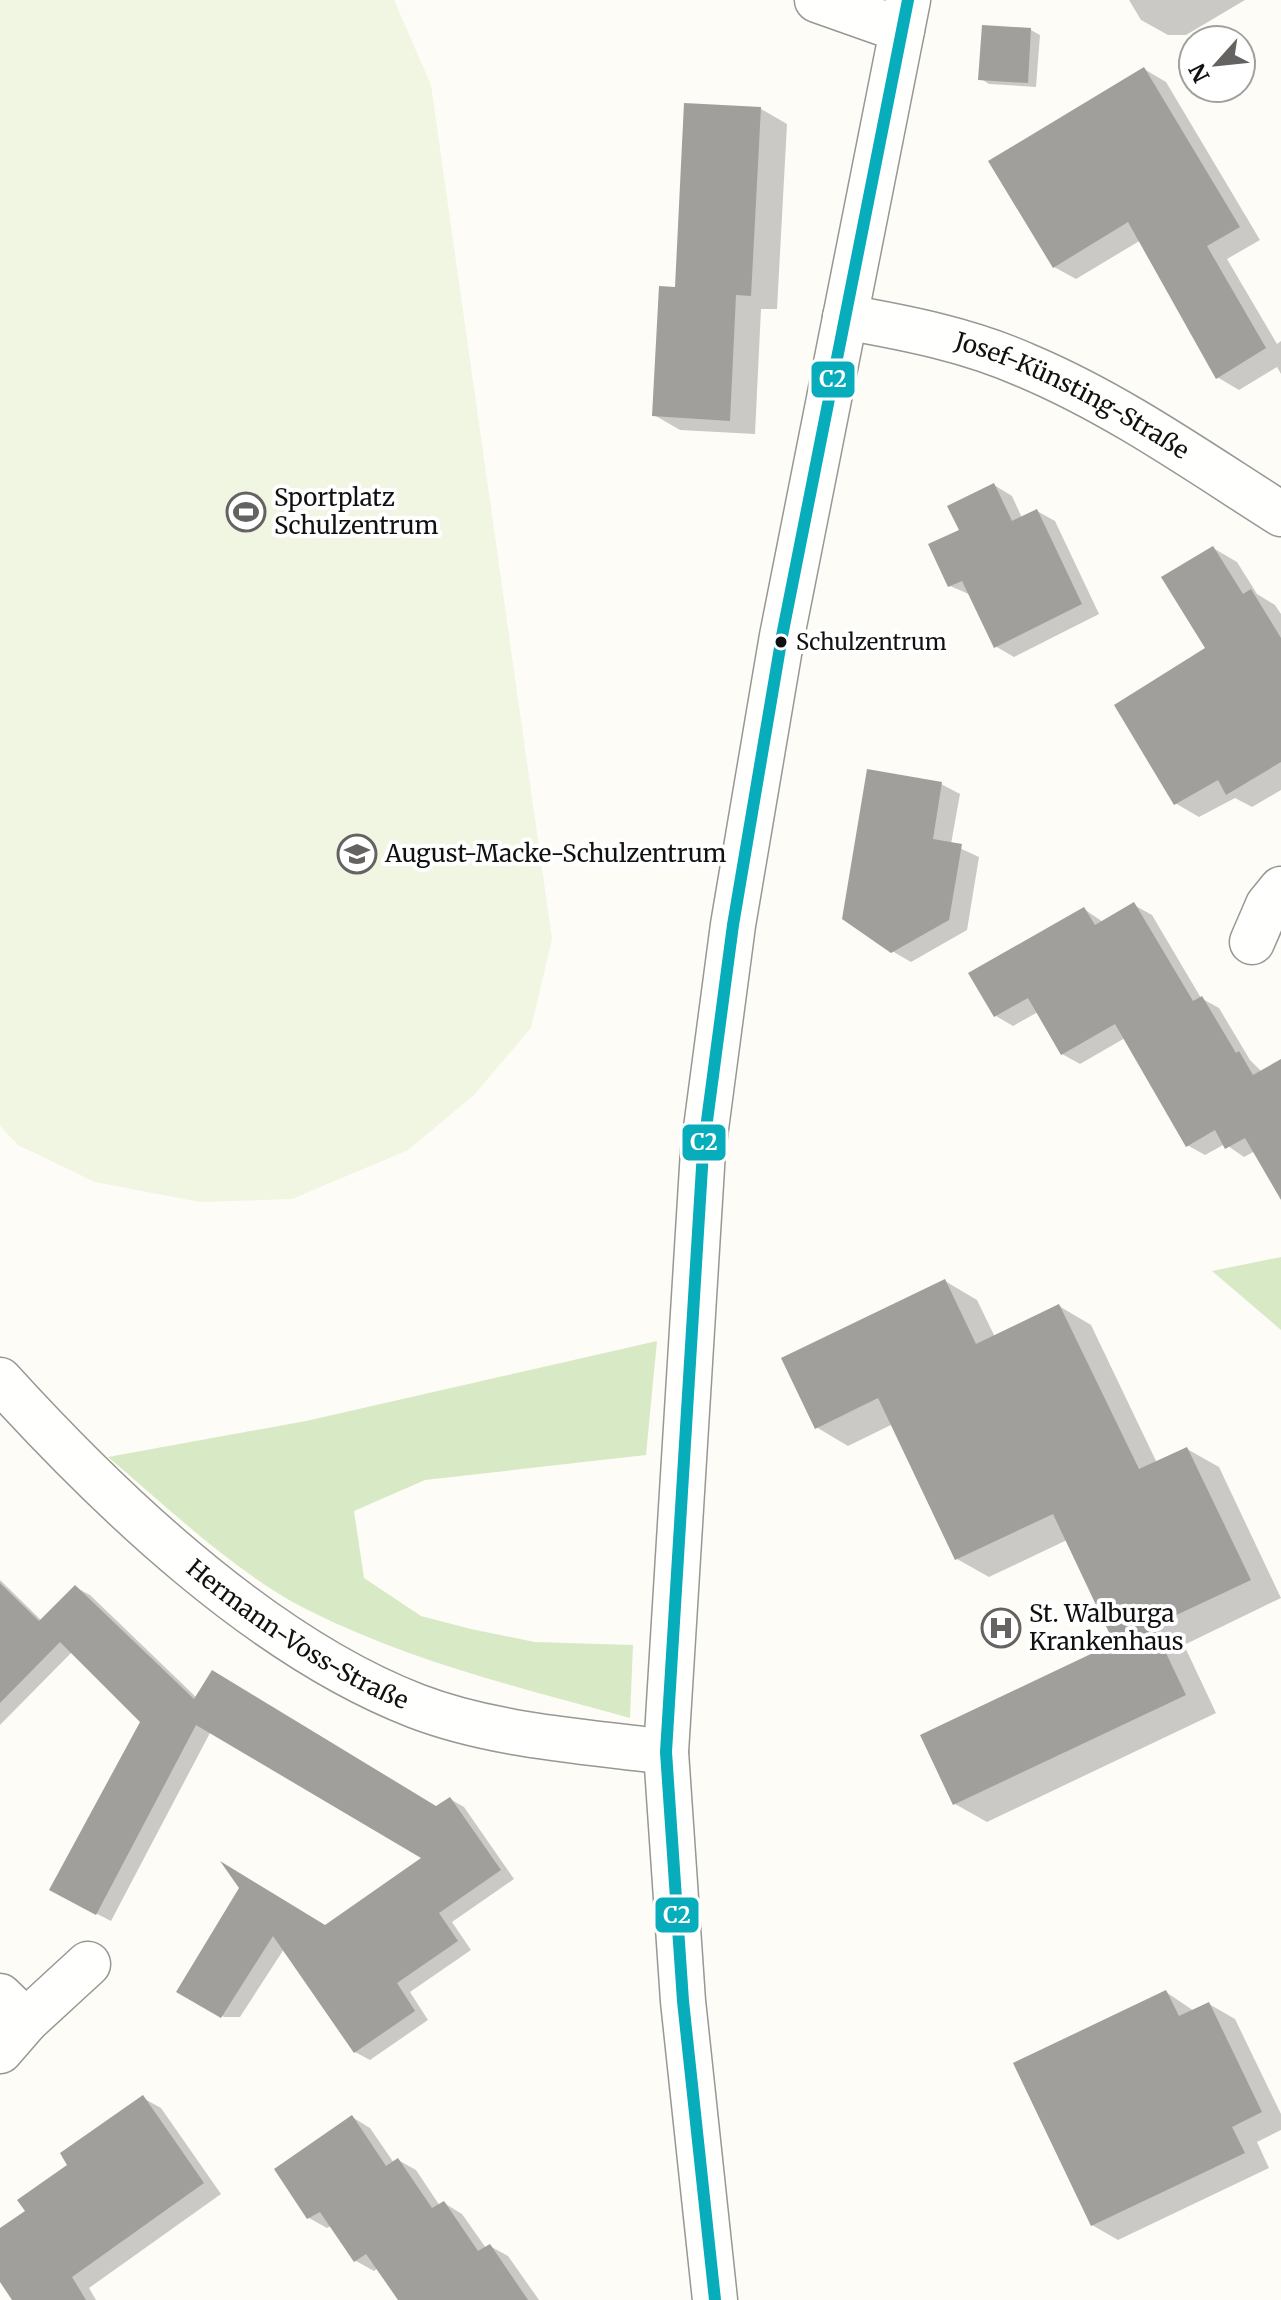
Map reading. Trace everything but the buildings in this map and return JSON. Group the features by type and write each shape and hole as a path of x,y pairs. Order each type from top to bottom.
{"street":[{"path":"715,2300 683,2001 666,1752 703,1151 733,925 769,712 905,15 817,0"},
{"name":"Josef-Künsting-Straße","path":"845,317 929,332 1026,365 1107,406 1281,514"},
{"path":"1252,942 1268,905 1281,889"},
{"name":"Hermann-Voss-Straße","path":"0,1380 85,1472 191,1564 282,1634 361,1682 417,1706 468,1720 666,1752"},
{"path":"9,2023 88,1964"}],"green space":[{"name":"Sportplatz Schulzentrum","path":"0,0 394,0 431,85 552,939 531,1028 473,1096 408,1150 292,1199 200,1202 95,1182 18,1145 0,1126"},
{"path":"1281,1257 1281,1330 1212,1271"},
{"path":"657,1341 646,1455 425,1480 354,1511 364,1578 421,1616 535,1642 633,1645 630,1718 425,1659 345,1628 306,1609 280,1595 229,1559 108,1457 306,1421"}],"transit line":[{"name":"C2","path":"715,2300 683,2001 666,1752 703,1151 733,925 782,636 908,0"}],"place":[{"name":"Sportplatz Schulzentrum","path":"246,512"},
{"name":"Schulzentrum","path":"781,642"},
{"name":"August-Macke-Schulzentrum","path":"357,854"},
{"name":"St. Walburga Krankenhaus","path":"1001,1628"}]}
